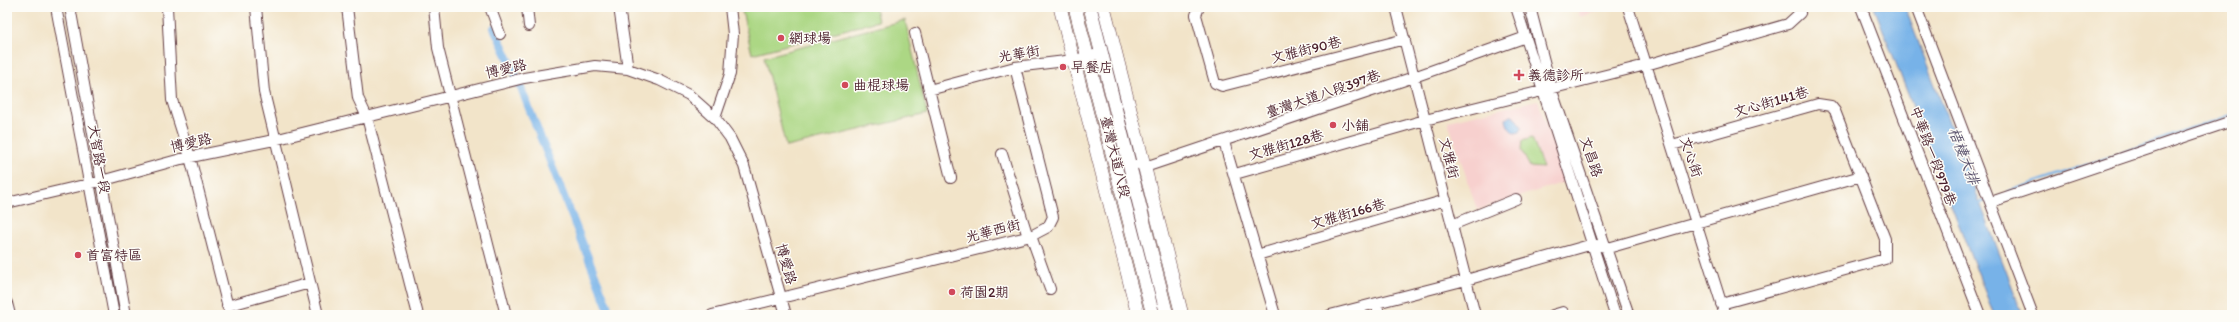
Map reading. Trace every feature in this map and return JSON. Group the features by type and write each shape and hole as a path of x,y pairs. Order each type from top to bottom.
{"main road":[{"name":"臺灣大道八段","path":"1060,7 1138,315"},
{"name":"臺灣大道八段","path":"1075,7 1153,315"},
{"name":"臺灣大道八段","path":"1090,7 1167,315"},
{"name":"臺灣大道八段","path":"1104,7 1182,315"}],"street":[{"name":"大智路一段","path":"56,7 114,315"},
{"name":"大智路一段","path":"70,7 126,315"},
{"path":"167,7 172,100 190,157 228,310 310,283"},
{"path":"256,7 264,92 274,140 318,315"},
{"path":"347,7 358,98 367,117 418,315"},
{"path":"434,7 438,48 506,315"},
{"path":"490,7 500,34"},
{"path":"527,7 529,26"},
{"path":"619,7 628,69"},
{"path":"716,118 730,74 734,34 730,7"},
{"name":"文雅街90巷","path":"1199,7 1196,15 1215,83 1222,86 1404,39"},
{"name":"文雅街","path":"1396,7 1475,315"},
{"name":"文昌路","path":"1516,7 1526,37 1608,248 1629,315"},
{"name":"文昌路","path":"1530,7 1546,89 1615,315"},
{"name":"文心街","path":"1628,7 1697,222 1725,315"},
{"name":"文雅街128巷","path":"1274,315 1235,174 1425,120 1646,65 1788,24 1800,14 1797,7"},
{"name":"中華路一段979巷","path":"1861,7 1941,219 1980,315"},
{"path":"1916,7 2033,315"},
{"path":"914,33 951,178"},
{"name":"臺灣大道八段397巷","path":"1144,167 1224,142 1526,37"},
{"name":"光華街","path":"929,90 1015,67 1074,60 1115,49"},
{"name":"博愛路","path":"7,203 102,181 190,157 274,140 524,78 595,66 628,69 659,80 689,95 716,118 730,138 744,166 786,315"},
{"name":"光華西街","path":"712,315 1030,236 1048,227 1053,217 1015,67"},
{"name":"文心街141巷","path":"1672,145 1803,107 1825,103 1831,106 1835,111 1885,239 1885,259 1721,304"},
{"path":"1991,202 2232,121"},
{"path":"1224,142 1235,174"},
{"path":"1002,154 1050,289"},
{"path":"1128,159 1144,167"},
{"path":"1330,315 1466,280 1593,244 1608,248 1861,176"},
{"path":"1452,225 1516,199"},
{"name":"文雅街166巷","path":"1257,254 1446,200"},
{"path":"7,303 10,315"},
{"path":"1376,304 1379,315"}],"shaded area":[{"path":"1577,7 1597,7 1599,11 1580,17"},
{"path":"1577,65 1580,75 1567,79 1562,76 1560,70"},
{"path":"1538,100 1565,182 1477,210 1448,121"}],"green space":[{"name":"網球場","path":"741,7 875,7 878,21 752,54"},
{"name":"曲棍球場","path":"905,20 927,114 786,147 764,57"},
{"path":"1532,138 1543,168 1530,167 1521,150 1522,141"}],"water":[{"path":"1874,7 1905,7 2023,315 1994,315"},
{"path":"1513,115 1522,127 1520,132 1515,133 1508,125 1506,119"}],"waterway":[{"path":"494,28 513,68 611,315"},
{"path":"2007,192 2232,115"},
{"path":"1977,204 1988,200"}],"place":[{"name":"網球場","path":"781,38"},
{"name":"早餐店","path":"1063,67"},
{"name":"義德診所","path":"1519,75"},
{"name":"曲棍球場","path":"845,85"},
{"name":"小舖","path":"1333,125"},
{"name":"首富特區","path":"78,255"},
{"name":"荷園2期","path":"952,292"}],"water label":[{"name":"梧棲大排","path":"1964,156"}]}
